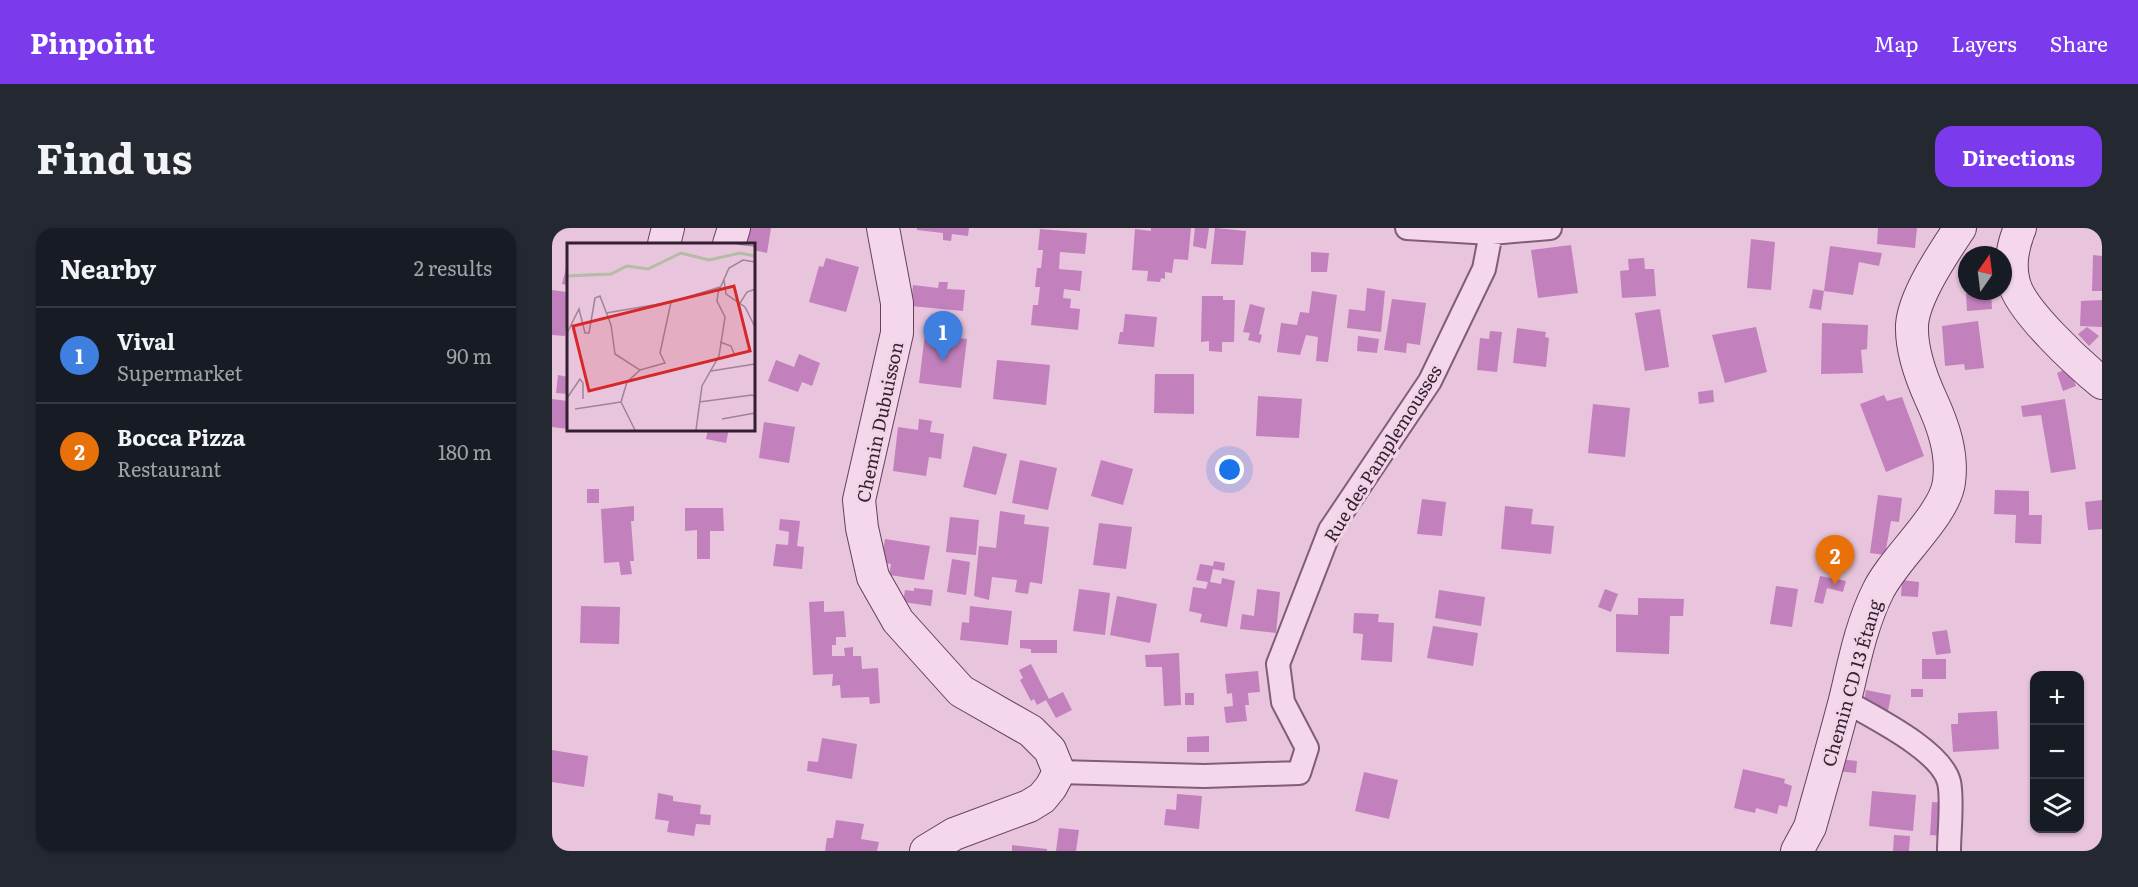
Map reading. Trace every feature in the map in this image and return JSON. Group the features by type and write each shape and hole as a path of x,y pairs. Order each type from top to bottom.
{"main road":[{"path":"664,243 668,228"},
{"path":"729,243 734,228"},
{"name":"Chemin Dubuisson","path":"883,228 897,303 897,333 859,500 862,528 873,577 898,621 961,691 1031,731 1050,750 1059,772"},
{"name":"Chemin CD 13 Étang","path":"1797,851 1810,826 1862,633 1878,590 1908,547 1944,502 1949,484 1950,464 1945,434 1921,378 1913,344 1912,324 1918,302 1944,252 1960,228"},
{"path":"2020,228 2012,263 2014,284 2030,313 2102,383"},
{"path":"926,851 954,834 1029,806 1047,793 1059,772"}],"street":[{"path":"1407,228 1491,233 1550,228"},
{"name":"Rue des Pamplemousses","path":"1059,772 1204,776 1299,773 1307,748 1283,702 1278,663 1330,530 1430,381 1484,269 1491,233"},
{"path":"1845,701 1912,740 1941,765 1949,781 1949,851"}],"building":[{"path":"745,228 771,228 767,253 754,250 754,243 743,243"},
{"path":"917,228 969,228 968,236 952,234 951,241 943,240 943,233 917,230"},
{"path":"1151,228 1191,228 1188,260 1174,259 1172,273 1165,272 1165,279 1161,278 1160,282 1147,281 1148,271 1132,270 1135,229 1151,231"},
{"path":"1195,228 1209,228 1206,249 1193,246"},
{"path":"1215,228 1246,231 1243,265 1211,264"},
{"path":"1878,228 1917,228 1915,248 1877,244"},
{"path":"1040,229 1087,233 1085,254 1060,252 1059,269 1082,271 1080,291 1064,289 1063,298 1071,299 1070,308 1080,309 1078,330 1031,325 1033,305 1038,305 1040,287 1035,287 1037,268 1041,268 1043,250 1038,250"},
{"path":"1751,239 1775,242 1771,290 1747,288"},
{"path":"1571,245 1578,293 1538,298 1531,250"},
{"path":"1830,246 1882,253 1879,266 1859,262 1853,295 1824,291"},
{"path":"1311,252 1329,253 1327,272 1311,272"},
{"path":"2093,255 2102,256 2102,291 2092,291"},
{"path":"826,258 859,267 846,312 809,302 819,266 823,267"},
{"path":"1644,258 1645,269 1654,269 1656,296 1622,298 1620,271 1629,270 1628,259"},
{"path":"567,265 567,285 562,284"},
{"path":"939,282 948,282 947,289 965,290 963,311 911,306 913,285 938,288"},
{"path":"567,285 565,336 552,335 552,290 566,292"},
{"path":"1367,288 1385,291 1381,332 1347,328 1349,309 1365,311"},
{"path":"1813,289 1824,291 1821,310 1809,308"},
{"path":"1312,291 1337,295 1328,362 1316,361 1318,337 1306,335 1300,355 1277,352 1281,323 1297,325 1300,312 1309,313"},
{"path":"1202,296 1223,296 1223,300 1235,300 1234,342 1222,342 1222,352 1209,351 1209,341 1201,342"},
{"path":"1392,299 1426,303 1420,345 1407,343 1406,353 1384,350"},
{"path":"1966,300 1992,300 1992,309 1967,311"},
{"path":"2102,300 2102,327 2080,326 2081,301"},
{"path":"1250,304 1265,308 1259,334 1262,335 1260,343 1248,340 1250,333 1243,332"},
{"path":"1660,309 1669,367 1645,371 1635,313"},
{"path":"1125,314 1157,317 1154,347 1118,344 1120,332 1123,332"},
{"path":"1978,321 1984,368 1965,370 1964,364 1945,366 1942,326"},
{"path":"1822,323 1868,325 1867,349 1861,350 1863,373 1821,374"},
{"path":"1756,327 1767,372 1725,383 1712,335"},
{"path":"2087,327 2099,336 2089,346 2078,334"},
{"path":"1517,328 1546,332 1545,337 1549,338 1546,367 1513,363"},
{"path":"1490,331 1502,332 1497,372 1477,370 1480,338 1489,339"},
{"path":"925,334 967,339 961,388 919,383"},
{"path":"1358,336 1379,339 1377,353 1357,351"},
{"path":"799,354 820,363 812,386 802,382 798,392 768,381 776,360 794,367"},
{"path":"997,360 1050,365 1046,405 993,399"},
{"path":"2069,368 2076,386 2063,391 2057,373"},
{"path":"1155,374 1194,374 1194,414 1154,413"},
{"path":"558,375 567,377 567,394 556,393"},
{"path":"1713,390 1714,402 1699,404 1698,392"},
{"path":"1884,395 1887,401 1902,397 1924,456 1886,472 1860,404"},
{"path":"1258,396 1302,399 1299,438 1256,436"},
{"path":"552,399 567,401 567,429 552,427"},
{"path":"2065,399 2076,469 2051,473 2041,415 2023,417 2021,406"},
{"path":"1593,404 1630,408 1625,457 1588,453"},
{"path":"919,419 932,421 930,432 944,434 941,459 929,457 926,476 893,471 898,427 918,430"},
{"path":"764,422 795,427 789,463 759,458"},
{"path":"708,430 729,430 726,443 706,439"},
{"path":"973,446 1007,454 996,495 963,487"},
{"path":"1020,460 1057,468 1048,510 1012,503"},
{"path":"1101,460 1133,469 1123,505 1091,496"},
{"path":"587,489 599,489 599,503 587,503"},
{"path":"1995,490 2029,491 2029,515 2042,515 2041,544 2015,543 2016,515 1994,514"},
{"path":"1878,495 1902,498 1899,522 1891,521 1885,555 1870,553"},
{"path":"1422,499 1446,502 1442,536 1417,534"},
{"path":"2102,500 2102,529 2088,530 2085,502"},
{"path":"634,506 634,521 631,521 634,561 630,561 632,574 621,575 619,562 604,563 601,509"},
{"path":"1505,506 1533,509 1531,524 1554,526 1551,554 1501,549"},
{"path":"685,508 723,508 724,531 710,531 710,559 697,559 697,530 685,531"},
{"path":"1000,511 1025,515 1024,524 1049,527 1042,584 1030,582 1028,594 1015,592 1017,580 992,577 989,600 974,596 979,546 996,548"},
{"path":"950,517 979,520 976,555 946,552"},
{"path":"780,519 800,521 797,546 804,547 802,569 773,566 776,544 788,545 789,532 779,530"},
{"path":"1099,523 1132,527 1126,569 1093,565"},
{"path":"885,539 930,546 924,580 889,575 891,564 881,562"},
{"path":"952,559 970,562 966,595 947,592"},
{"path":"1214,561 1225,563 1224,571 1213,569 1210,582 1221,584 1222,578 1235,581 1227,627 1200,622 1202,614 1189,611 1193,587 1206,589 1208,582 1196,580 1200,564 1213,566"},
{"path":"1820,576 1846,581 1843,592 1827,588 1823,604 1814,602"},
{"path":"1902,580 1919,582 1918,597 1901,596"},
{"path":"1776,586 1798,589 1792,627 1770,624"},
{"path":"914,588 933,590 931,606 903,602 905,590 914,591"},
{"path":"1079,589 1110,593 1105,635 1073,631"},
{"path":"1257,589 1280,592 1276,633 1240,629 1242,614 1254,616"},
{"path":"1605,589 1618,594 1611,612 1598,607"},
{"path":"1439,590 1485,597 1481,626 1435,618"},
{"path":"1117,596 1157,604 1150,643 1110,635"},
{"path":"1638,598 1684,599 1683,616 1670,616 1669,654 1616,652 1616,614 1638,615"},
{"path":"824,601 824,612 844,611 846,637 836,637 836,645 832,645 832,656 845,656 844,648 853,647 853,656 861,656 862,669 878,668 880,703 870,704 869,697 841,698 840,685 832,686 833,674 813,675 809,602"},
{"path":"581,606 620,607 619,644 580,643"},
{"path":"970,606 1012,611 1008,645 960,640 962,622 969,623"},
{"path":"1354,613 1379,614 1378,622 1394,623 1392,662 1361,660 1363,634 1353,633"},
{"path":"1433,626 1478,633 1473,666 1427,658"},
{"path":"1947,630 1951,653 1936,655 1932,632"},
{"path":"1020,640 1057,640 1057,653 1031,653 1031,649 1020,648"},
{"path":"1179,653 1181,705 1164,706 1162,667 1146,667 1145,655"},
{"path":"1922,659 1946,659 1946,679 1922,679"},
{"path":"1031,664 1049,699 1063,692 1072,710 1056,718 1046,700 1037,705 1034,699 1031,701 1020,680 1023,678 1019,670"},
{"path":"1258,671 1260,692 1248,693 1249,705 1245,705 1247,721 1226,723 1224,707 1233,706 1232,693 1227,694 1225,674"},
{"path":"1911,689 1923,689 1923,697 1911,697"},
{"path":"1866,690 1891,695 1888,711 1863,707"},
{"path":"1185,693 1194,693 1194,705 1185,705"},
{"path":"1997,711 1999,749 1953,752 1951,724 1958,724 1958,713"},
{"path":"1209,736 1209,752 1187,752 1187,737"},
{"path":"822,738 857,744 852,779 807,771 808,761 818,762"},
{"path":"552,750 588,756 584,787 552,782"},
{"path":"1839,759 1857,761 1856,773 1837,771"},
{"path":"1743,769 1785,779 1784,783 1792,786 1787,807 1779,805 1777,814 1756,808 1755,813 1734,808"},
{"path":"1364,772 1398,780 1389,819 1355,811"},
{"path":"1872,791 1916,795 1913,831 1869,826"},
{"path":"658,793 673,796 673,801 701,805 700,814 711,815 710,825 696,824 694,836 667,832 669,821 655,819"},
{"path":"1177,794 1202,796 1199,829 1164,825 1166,809 1176,810"},
{"path":"1932,802 1946,803 1943,836 1930,835"},
{"path":"836,820 864,824 861,839 879,842 877,851 825,851 827,838 833,838"},
{"path":"1059,828 1079,830 1076,851 1056,851"},
{"path":"1894,835 1910,836 1909,851 1893,851"},
{"path":"1012,845 1047,849 1047,851 1012,851"}],"place":[{"name":"Vival","path":"943,361"},
{"name":"Bocca Pizza","path":"1835,585"}]}
